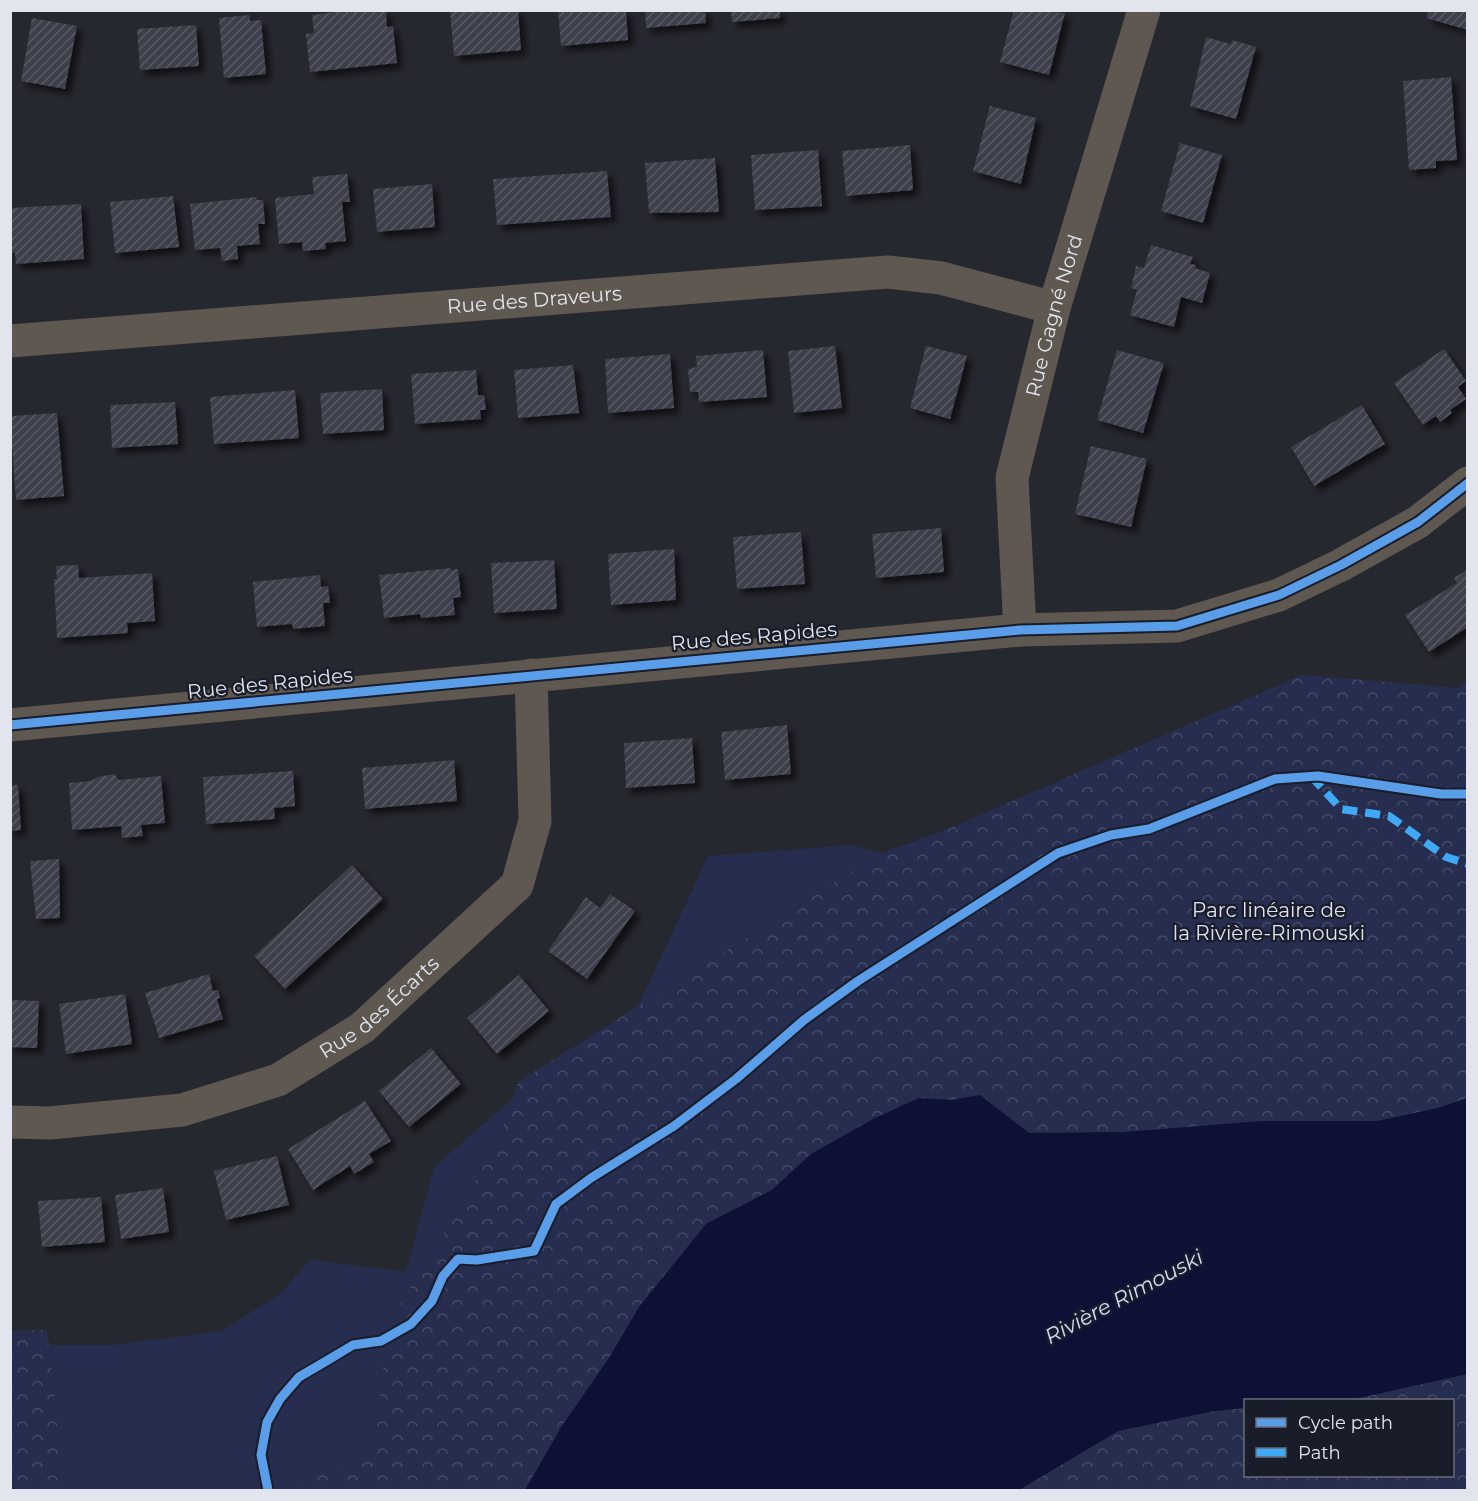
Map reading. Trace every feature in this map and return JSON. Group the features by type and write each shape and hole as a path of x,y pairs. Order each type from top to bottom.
{"street":[{"name":"Rue Gagné Nord","path":"1020,630 1012,478 1054,308 1144,10"},
{"name":"Rue des Draveurs","path":"10,341 888,272 940,278 1054,308"},
{"name":"Rue des Rapides","path":"10,725 1020,630 1176,626 1279,595 1341,565 1418,522 1467,483"},
{"name":"Rue des Écarts","path":"10,1122 50,1123 182,1110 278,1080 362,1028 517,885 535,821 531,675"}],"green space":[{"name":"Parc linéaire de la Rivière-Rimouski","path":"1302,675 1458,688 1467,682 1467,1098 1438,1108 1377,1121 1262,1121 1124,1132 1029,1133 980,1095 952,1100 919,1099 873,1119 811,1154 772,1191 706,1224 639,1307 609,1358 562,1426 525,1490 275,1490 287,1483 374,1456 387,1327 498,1143 518,1082 856,869"},
{"name":"Parc linéaire de la Rivière-Rimouski","path":"1467,687 1467,1098 562,1426 525,1490 11,1490 10,1345 114,1345 222,1331 281,1293 310,1260 406,1272 434,1167 540,1075 630,1024 708,856 852,845 882,853 1307,696"},
{"path":"47,1330 63,1476 89,1490 11,1490 11,1331"},
{"path":"1467,1374 1467,1490 1019,1490 1118,1431 1214,1411 1244,1408 1244,1477 1454,1477 1454,1399 1348,1399"}],"water":[{"name":"Rivière Rimouski","path":"980,1095 1029,1133 1124,1132 1262,1121 1377,1121 1438,1108 1467,1098 1467,1374 1354,1399 1244,1399 1244,1408 1214,1411 1118,1431 1019,1490 525,1490 562,1426 609,1358 639,1307 706,1224 772,1190 811,1154 873,1119 919,1098 952,1100"}],"building":[{"path":"352,10 386,10 387,27 393,26 397,63 310,72 306,34 314,33 312,15"},
{"path":"450,10 518,10 521,50 454,56"},
{"path":"558,10 626,10 628,40 561,46"},
{"path":"645,10 705,10 706,23 646,28"},
{"path":"731,10 780,10 780,18 732,22"},
{"path":"1014,10 1065,13 1049,75 1000,62"},
{"path":"1429,10 1468,10 1468,30 1426,18"},
{"path":"250,15 250,21 261,20 266,74 224,78 219,18"},
{"path":"32,18 77,26 65,89 21,81"},
{"path":"196,25 199,66 140,70 137,29"},
{"path":"1206,37 1231,44 1232,40 1256,47 1236,119 1190,106"},
{"path":"1451,77 1457,160 1436,161 1436,168 1409,170 1403,81"},
{"path":"990,106 1036,118 1021,184 973,171"},
{"path":"1180,143 1222,155 1203,223 1161,211"},
{"path":"910,145 913,190 846,196 842,151"},
{"path":"818,150 822,206 755,210 751,155"},
{"path":"715,158 719,212 649,213 645,163"},
{"path":"607,171 611,217 497,225 493,179"},
{"path":"347,174 350,202 342,202 346,241 325,243 326,249 303,251 302,242 279,244 275,198 314,194 312,177"},
{"path":"432,184 435,227 377,232 373,189"},
{"path":"173,196 179,247 115,253 110,202"},
{"path":"256,197 257,200 263,200 265,224 258,224 260,244 237,246 238,259 222,261 220,248 195,250 190,204"},
{"path":"81,204 84,259 16,264 15,253 10,253 10,208"},
{"path":"1151,245 1193,257 1190,264 1210,273 1202,303 1181,297 1174,327 1130,315 1137,290 1131,288 1136,266 1144,268"},
{"path":"835,346 842,408 794,413 788,351"},
{"path":"926,346 967,356 950,419 910,408"},
{"path":"1444,349 1466,381 1458,387 1466,399 1450,410 1452,413 1440,422 1436,416 1423,425 1394,383"},
{"path":"763,350 767,397 699,402 698,392 690,392 688,369 697,367 696,356"},
{"path":"1117,350 1164,363 1143,433 1097,420"},
{"path":"670,354 674,408 608,413 605,359"},
{"path":"573,365 579,413 518,418 514,370"},
{"path":"476,370 478,395 484,395 486,410 480,410 481,419 415,424 411,374"},
{"path":"382,389 384,430 323,434 320,393"},
{"path":"295,390 299,438 214,444 210,397"},
{"path":"175,402 178,444 112,448 110,405"},
{"path":"1362,405 1385,444 1314,486 1291,447"},
{"path":"57,413 64,496 16,500 10,416"},
{"path":"1091,446 1147,459 1131,527 1075,514"},
{"path":"941,528 944,572 876,578 872,534"},
{"path":"801,532 805,584 737,589 733,537"},
{"path":"674,549 676,600 611,605 608,554"},
{"path":"554,560 557,609 494,613 491,563"},
{"path":"78,565 79,578 152,573 155,621 127,623 128,633 57,638 54,579 57,579 56,566"},
{"path":"451,568 451,570 458,569 461,597 453,598 455,615 421,618 420,614 384,618 379,575"},
{"path":"1468,569 1468,627 1429,652 1405,615 1457,583 1454,578"},
{"path":"320,575 321,587 328,586 330,603 323,603 325,626 293,629 292,624 257,627 253,582"},
{"path":"787,725 791,774 725,780 721,732"},
{"path":"692,738 695,783 626,788 624,743"},
{"path":"454,760 457,801 365,809 362,768"},
{"path":"293,771 295,806 274,808 275,819 206,824 203,777"},
{"path":"114,774 119,780 161,776 165,823 141,825 143,836 122,838 121,826 72,830 69,783 91,781"},
{"path":"18,785 21,830 10,831 10,786"},
{"path":"59,859 60,918 36,919 30,861"},
{"path":"352,865 383,899 285,989 254,956"},
{"path":"610,894 635,911 587,979 548,951 586,897 600,908"},
{"path":"209,974 213,991 218,990 220,998 217,999 223,1019 159,1038 145,993"},
{"path":"519,975 549,1011 497,1054 467,1018"},
{"path":"125,994 132,1044 66,1054 59,1004"},
{"path":"10,1000 39,1001 37,1048 10,1047"},
{"path":"431,1048 461,1084 409,1127 379,1091"},
{"path":"365,1101 391,1141 369,1154 374,1162 354,1174 350,1166 313,1190 288,1149"},
{"path":"277,1156 289,1205 226,1220 214,1171"},
{"path":"163,1188 169,1232 121,1239 115,1195"},
{"path":"101,1197 105,1242 42,1247 38,1201"}],"marked path":[{"path":"1311,776 1341,809 1389,816 1446,857 1468,864"}],"cycle path":[{"path":"10,725 1020,630 1177,626 1279,595 1341,565 1418,522 1468,483"},
{"path":"268,1490 261,1455 267,1422 280,1399 299,1377 353,1345 381,1341 411,1324 432,1301 443,1276 458,1259 477,1260 534,1251 556,1204 591,1178 674,1126 736,1079 804,1020 858,981 1058,853 1111,835 1149,829 1275,779 1318,776 1441,794 1468,794"}]}
